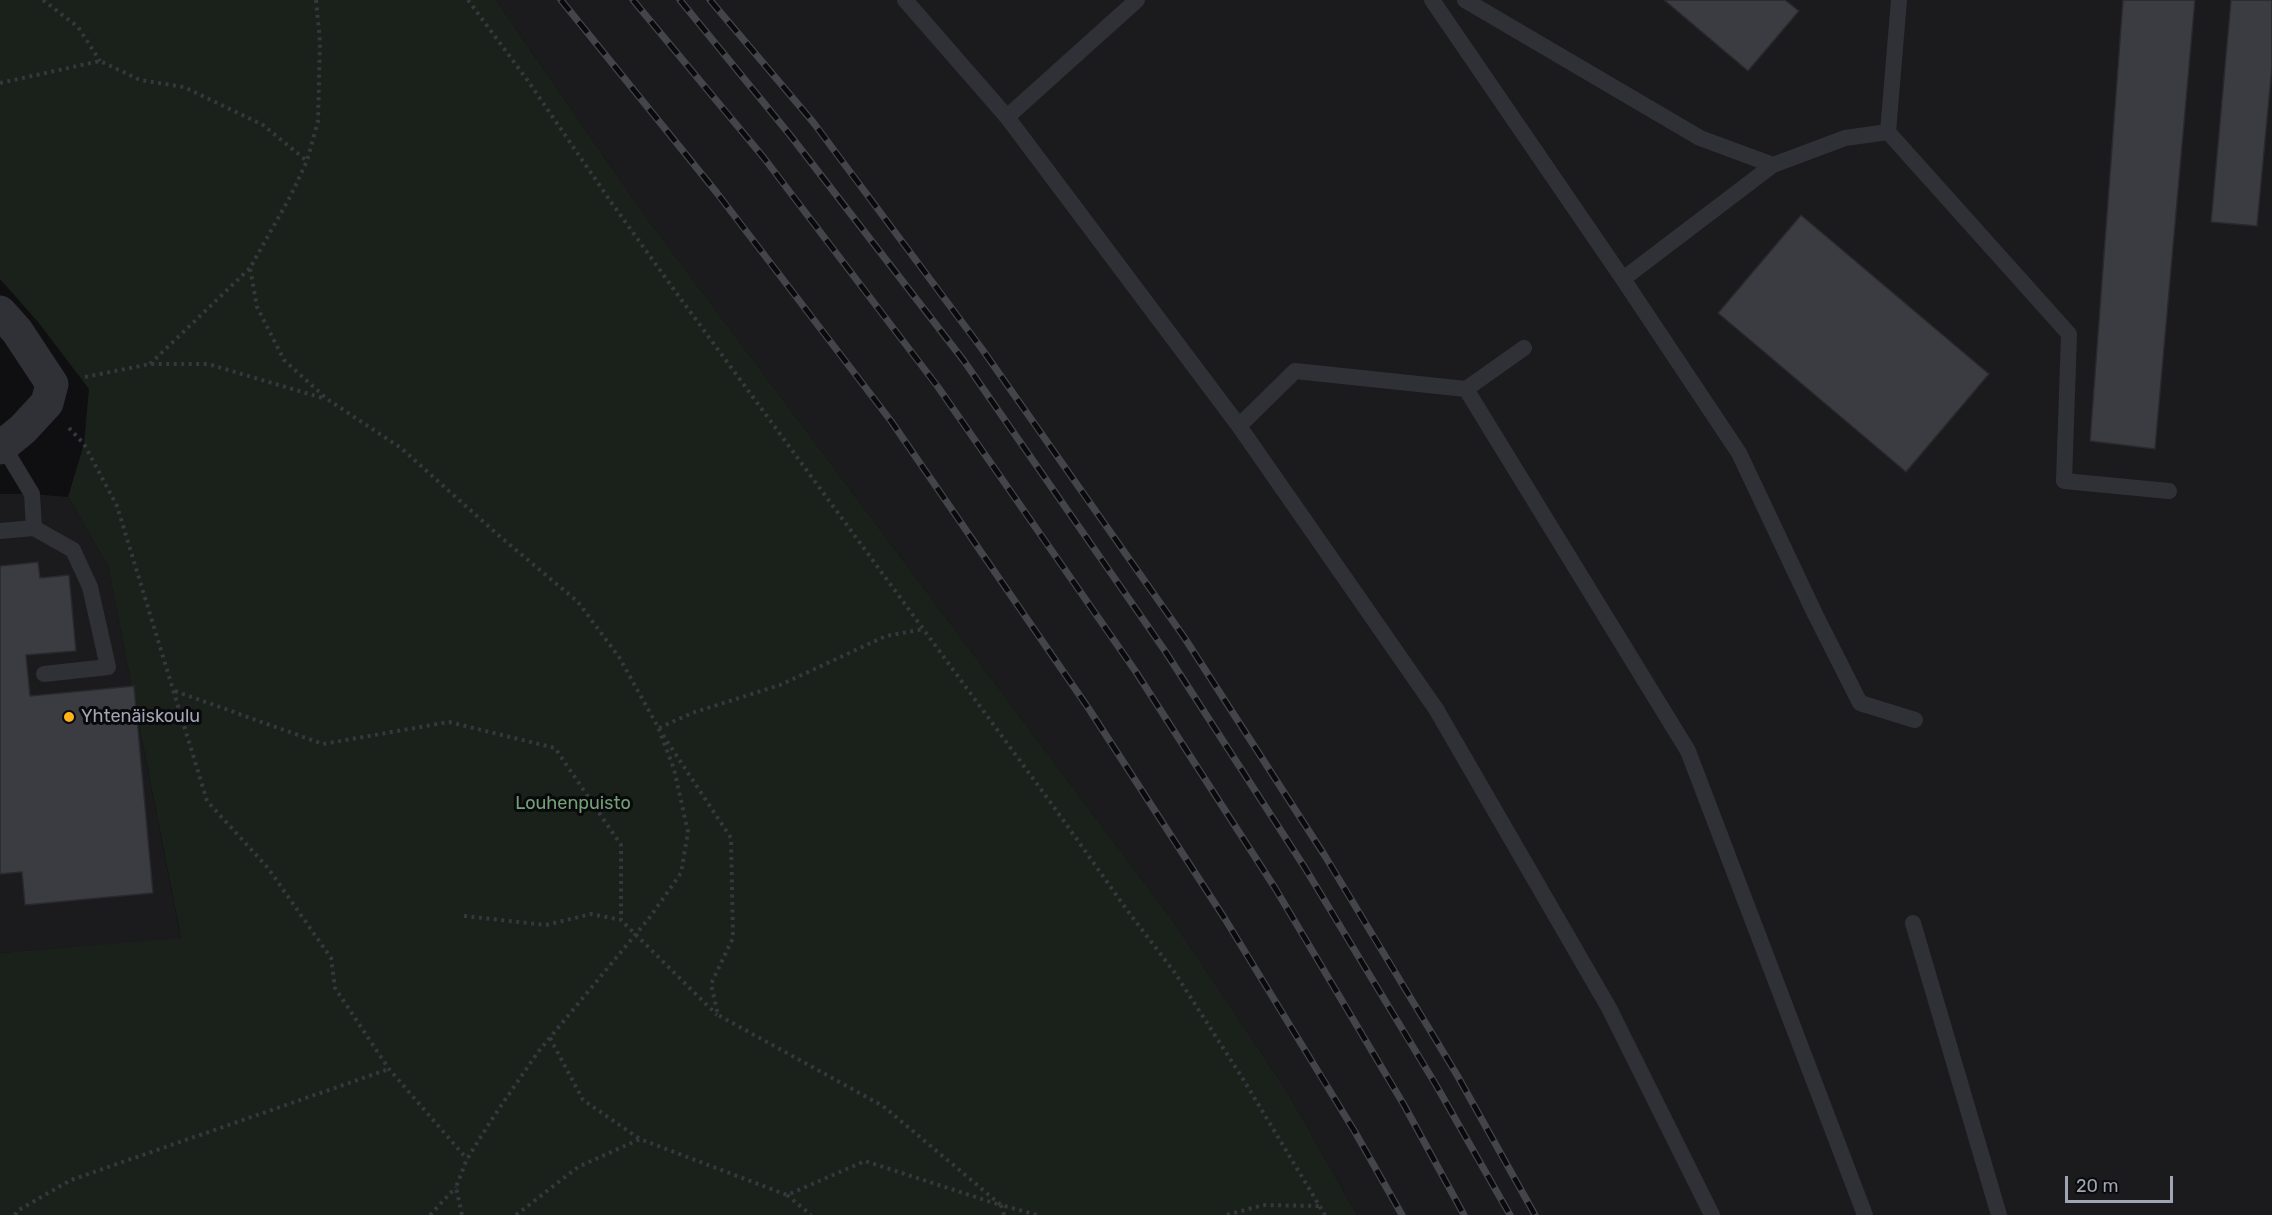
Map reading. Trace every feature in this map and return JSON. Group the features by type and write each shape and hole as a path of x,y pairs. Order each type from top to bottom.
{"street":[{"path":"0,312 17,331 49,393 9,441"}],"lane":[{"path":"905,0 1007,117 1239,426 1436,709 1609,1008 1712,1215"},
{"path":"1007,117 1137,0"},
{"path":"1432,0 1739,453 1860,703 1915,720"},
{"path":"1466,0 1700,138 1773,165"},
{"path":"1899,0 1888,132 2069,334 2064,481 2169,491"},
{"path":"1623,279 1773,165 1845,138 1888,132"},
{"path":"1239,426 1295,371 1466,389 1524,348"},
{"path":"1466,389 1688,751 1865,1215"},
{"path":"9,441 32,494 34,528"},
{"path":"0,531 34,528 73,550 90,587 108,667 44,674"},
{"path":"1913,923 1999,1215"}],"path":[{"path":"43,0 78,27 100,62 140,80 184,87 263,125 307,161"},
{"path":"150,364 250,268 290,197 307,161 318,121 320,42 316,0"},
{"path":"468,0 528,81 675,291 1175,973 1243,1079 1325,1215"},
{"path":"0,83 100,62"},
{"path":"250,268 257,307 284,360 327,399 401,448 497,534 578,602 619,657 658,727 731,838 733,938 711,984 718,1015"},
{"path":"327,399 208,364 150,364 49,393 84,444 117,506 207,801 268,868 331,958 335,988 389,1070 467,1159"},
{"path":"658,727 692,713 780,685 886,636 924,629"},
{"path":"174,691 324,744 449,722 555,748 621,845 621,920"},
{"path":"430,1215 456,1186 467,1159 500,1107 550,1038 637,933 681,873 688,832 674,769 658,727"},
{"path":"464,916 546,925 591,914 621,920 637,933 718,1015 883,1106 1001,1205 1004,1215"},
{"path":"550,1038 584,1100 640,1139 787,1195 811,1215"},
{"path":"15,1215 17,1211 71,1180 389,1070"},
{"path":"516,1215 578,1167 640,1139"},
{"path":"787,1195 866,1161 1037,1215"},
{"path":"456,1186 462,1215"},
{"path":"1227,1215 1263,1205 1320,1206"}],"shaded area":[{"path":"496,0 2272,0 2272,1215 1357,1215 1288,1093 1173,921 640,209"},
{"name":"Yhtenäiskoulu","path":"0,494 68,497 108,566 181,939 0,953"}],"green space":[{"name":"Louhenpuisto","path":"0,0 496,0 640,209 1173,921 1288,1093 1357,1215 0,1215 0,953 181,938 108,566 68,497 84,444 89,389 38,322 0,279"}],"building":[{"path":"1664,0 1785,0 1799,11 1748,71"},
{"path":"2123,0 2195,0 2155,449 2090,441"},
{"path":"2231,0 2272,0 2272,67 2257,226 2211,222"},
{"path":"1801,215 1989,374 1906,472 1718,313"},
{"path":"38,562 40,578 69,575 76,651 26,655 30,696 134,686 153,893 25,905 22,872 0,874 0,566"}],"railway":[{"path":"561,0 717,193 891,421 1089,709 1225,919 1355,1132 1402,1215"},
{"path":"633,0 764,158 938,387 1136,672 1275,888 1404,1105 1464,1215"},
{"path":"680,0 790,135 964,361 1165,651 1305,868 1436,1085 1510,1215"},
{"path":"710,0 813,122 982,349 1184,637 1325,856 1457,1075 1535,1215"}],"place":[{"name":"Yhtenäiskoulu","path":"69,717"}]}
